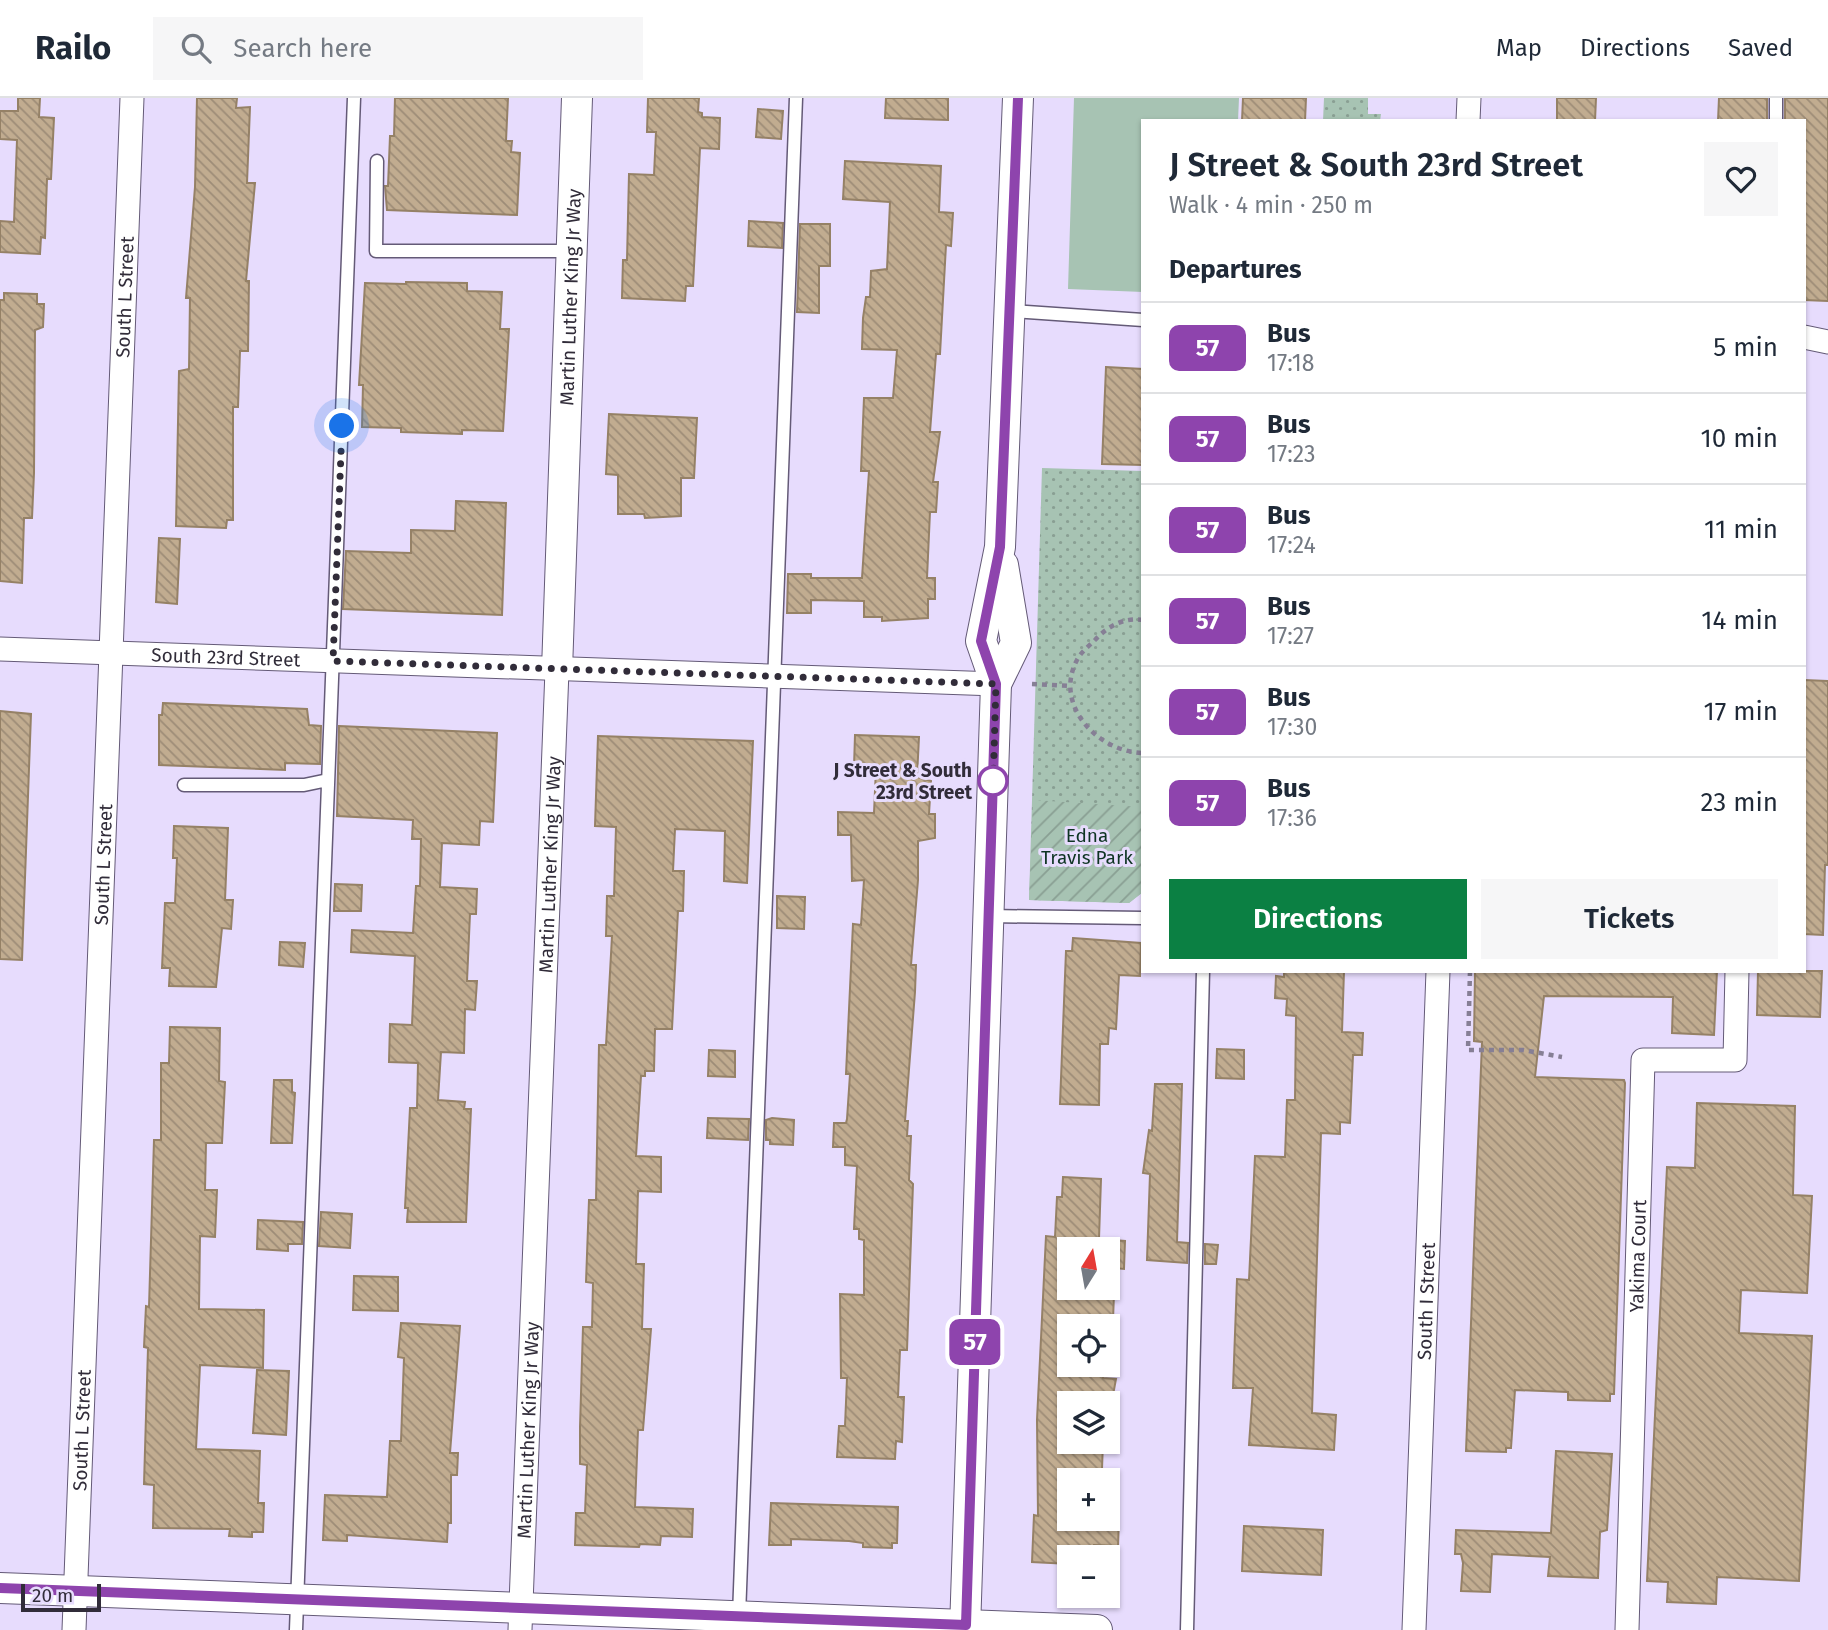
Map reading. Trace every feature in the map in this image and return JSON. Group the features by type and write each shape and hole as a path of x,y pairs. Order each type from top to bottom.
{"street":[{"name":"South L Street","path":"74,1630 132,98"},
{"name":"Martin Luther King Jr Way","path":"520,1619 577,98"},
{"path":"966,1627 996,684 981,641 1000,547 1018,98"},
{"path":"1468,119 1469,98"},
{"path":"1806,337 1828,342"},
{"name":"South 23rd Street","path":"0,649 996,684"},
{"name":"South I Street","path":"1414,1630 1438,973"},
{"name":"Yakima Court","path":"1627,1630 1643,1060 1735,1060 1737,973"},
{"path":"0,1588 297,1599 520,1619 1097,1630"}],"lane":[{"path":"296,1630 354,98"},
{"path":"738,1623 796,98"},
{"path":"1776,98 1776,119"},
{"path":"377,161 376,251 571,251"},
{"path":"1011,311 1141,320"},
{"path":"184,785 304,785 328,780"},
{"path":"989,916 1141,918"},
{"path":"1187,1630 1203,973"}],"path":[{"path":"1141,620 1118,622 1102,632 1077,658 1072,673 1072,686 1085,728 1102,743 1126,752 1141,754"},
{"path":"1032,684 1072,686"},
{"path":"1470,973 1468,1049 1523,1050 1562,1057"}],"green space":[{"path":"1074,98 1239,98 1238,119 1141,119 1141,292 1068,289"},
{"path":"1324,98 1368,98 1368,114 1381,114 1380,119 1323,119"},
{"name":"Edna Travis Park","path":"1042,468 1141,471 1141,894 1129,903 1029,900"},
{"path":"1033,800 1141,807 1141,894 1129,903 1029,900"}],"building":[{"path":"18,98 40,98 39,117 54,118 51,179 47,179 45,238 41,237 40,254 0,252 0,221 14,222 17,140 0,139 0,111 18,111"},
{"path":"197,98 237,98 236,108 250,107 247,183 255,183 246,281 249,281 248,351 240,351 238,407 233,407 233,520 227,520 226,528 176,526 179,371 189,369 190,298 186,298 195,187"},
{"path":"395,98 508,98 506,141 512,141 511,152 520,153 517,215 387,210 385,186 388,186 390,136 394,136"},
{"path":"648,98 699,98 698,112 702,113 702,117 720,118 719,149 700,148 693,286 686,286 685,301 622,298 623,260 627,260 629,174 654,175 656,132 647,132"},
{"path":"886,98 948,98 948,120 885,118"},
{"path":"1243,98 1306,98 1305,119 1242,119"},
{"path":"1557,98 1596,98 1595,119 1557,119"},
{"path":"1719,98 1767,98 1767,119 1718,119"},
{"path":"1785,98 1828,98 1828,301 1806,300 1806,119 1785,119"},
{"path":"758,109 783,111 781,139 756,137"},
{"path":"845,161 941,166 939,212 953,213 951,246 946,245 940,354 936,354 930,432 940,432 933,482 938,482 936,512 930,512 927,578 935,578 935,599 928,599 928,618 882,621 882,617 864,617 864,601 811,600 811,613 787,613 788,574 811,574 811,578 862,578 869,471 861,471 864,398 893,398 897,350 862,349 863,318 866,297 870,297 871,271 887,269 890,202 843,199"},
{"path":"749,221 783,223 782,248 748,246"},
{"path":"800,224 830,224 830,266 819,266 819,313 797,312"},
{"path":"365,283 467,283 467,291 502,292 500,329 509,329 503,431 462,430 462,434 401,432 401,428 362,427 363,385 359,385"},
{"path":"4,293 37,294 37,304 44,304 43,327 35,330 32,518 24,518 22,583 0,581 0,300 4,300"},
{"path":"1106,367 1141,369 1141,465 1102,464"},
{"path":"609,414 697,418 694,478 681,478 681,516 645,518 644,514 618,514 618,475 606,474"},
{"path":"456,501 506,503 502,615 343,609 346,551 411,553 411,530 455,531"},
{"path":"159,538 180,539 177,604 156,602"},
{"path":"1806,680 1828,681 1828,865 1825,865 1823,935 1806,934"},
{"path":"163,703 307,709 309,725 321,726 320,764 285,763 285,770 159,765 159,715 162,715"},
{"path":"0,711 31,714 22,960 0,959"},
{"path":"339,726 497,733 493,822 480,821 479,845 442,843 440,887 477,889 476,914 470,914 467,981 477,981 475,1010 465,1009 464,1053 441,1052 438,1100 465,1102 464,1109 471,1109 466,1222 407,1222 408,1208 405,1208 410,1108 417,1108 418,1063 389,1062 390,1024 412,1025 415,956 351,952 352,930 413,933 416,886 420,886 421,839 412,839 413,820 337,816"},
{"path":"855,735 919,737 917,777 931,781 929,814 935,814 935,838 918,841 918,880 911,965 916,965 915,992 905,1121 908,1121 907,1136 911,1136 909,1180 913,1184 907,1350 900,1350 898,1397 904,1397 902,1442 896,1441 895,1459 837,1457 839,1426 845,1426 847,1378 841,1378 840,1294 864,1295 864,1240 859,1239 859,1229 854,1229 857,1166 845,1165 845,1147 833,1147 834,1123 846,1123 847,1119 850,1074 846,1074 853,924 861,925 864,880 852,881 851,835 838,835 838,812 874,813 876,768 854,767"},
{"path":"598,736 753,741 747,883 724,881 725,831 675,829 673,871 684,871 683,911 678,911 672,1029 655,1029 654,1071 645,1071 645,1076 641,1076 636,1156 661,1157 661,1192 638,1191 636,1264 644,1264 642,1329 651,1329 643,1430 638,1430 635,1507 693,1509 692,1537 661,1536 660,1545 640,1544 639,1547 575,1545 576,1513 585,1513 587,1465 580,1464 583,1327 592,1327 593,1283 586,1282 589,1200 596,1200 599,1045 606,1045 612,936 606,936 607,896 614,896 616,827 595,826"},
{"path":"174,826 228,828 225,900 233,900 231,929 222,928 216,987 169,986 170,968 162,968 165,903 175,903 177,858 173,858"},
{"path":"335,884 362,885 361,911 334,911"},
{"path":"777,896 805,897 804,929 777,928"},
{"path":"1073,938 1141,943 1140,976 1119,975 1116,1029 1109,1028 1108,1044 1100,1044 1099,1105 1060,1104 1066,951 1072,951"},
{"path":"280,942 305,943 303,967 279,965"},
{"path":"1822,971 1820,1017 1757,1015 1758,973"},
{"path":"1284,973 1344,973 1342,1032 1363,1033 1362,1055 1353,1055 1350,1123 1340,1122 1340,1134 1321,1133 1312,1413 1336,1415 1334,1450 1249,1445 1253,1388 1233,1388 1237,1279 1249,1280 1255,1156 1285,1157 1287,1100 1295,1100 1296,1016 1286,1015 1287,999 1275,998 1276,976 1284,977"},
{"path":"1475,973 1717,973 1714,1035 1672,1033 1673,997 1544,996 1535,1077 1624,1080 1625,1083 1614,1394 1610,1394 1610,1401 1568,1400 1568,1392 1515,1390 1511,1448 1506,1448 1506,1452 1466,1451 1482,1042 1474,1041"},
{"path":"170,1027 220,1028 219,1081 225,1082 222,1143 206,1143 205,1190 217,1190 215,1237 200,1236 199,1309 264,1310 263,1368 200,1365 196,1449 260,1451 258,1503 264,1503 263,1532 252,1532 252,1537 229,1536 230,1529 153,1528 154,1485 144,1484 148,1348 144,1347 146,1306 149,1307 154,1140 161,1140 161,1063 169,1063"},
{"path":"1217,1049 1244,1050 1244,1079 1216,1078"},
{"path":"709,1050 735,1051 735,1077 708,1076"},
{"path":"274,1080 292,1080 292,1092 295,1093 292,1143 271,1143"},
{"path":"1155,1084 1182,1084 1177,1242 1188,1243 1187,1263 1147,1260 1150,1174 1143,1173 1149,1130 1152,1131"},
{"path":"1697,1103 1795,1106 1793,1195 1812,1196 1807,1293 1741,1290 1739,1333 1812,1336 1799,1581 1717,1577 1716,1604 1667,1602 1668,1582 1647,1581 1667,1167 1695,1168"},
{"path":"708,1118 749,1119 748,1140 707,1138"},
{"path":"766,1120 794,1120 793,1145 770,1144 770,1140 766,1140"},
{"path":"1063,1177 1101,1179 1099,1237 1057,1237 1057,1300 1114,1300 1113,1314 1057,1314 1057,1377 1116,1379 1114,1391 1057,1391 1057,1454 1103,1454 1102,1468 1057,1468 1057,1531 1119,1531 1118,1545 1057,1545 1057,1563 1032,1562 1034,1515 1038,1516 1037,1420 1046,1236 1055,1237 1057,1197 1062,1197"},
{"path":"321,1212 352,1214 350,1248 319,1246"},
{"path":"258,1220 303,1222 302,1244 288,1244 288,1251 257,1249"},
{"path":"1120,1241 1125,1241 1124,1269 1120,1269"},
{"path":"1205,1244 1218,1245 1216,1264 1205,1264"},
{"path":"354,1276 398,1277 398,1311 353,1310"},
{"path":"401,1323 460,1326 450,1453 458,1453 457,1475 451,1475 451,1523 448,1523 447,1542 347,1535 347,1541 323,1540 325,1495 387,1497 390,1441 401,1441 404,1358 398,1357"},
{"path":"257,1370 289,1371 286,1435 253,1433"},
{"path":"1556,1451 1612,1454 1607,1530 1600,1532 1598,1578 1548,1576 1550,1557 1492,1554 1490,1592 1461,1591 1463,1563 1461,1554 1455,1554 1456,1530 1551,1533"},
{"path":"771,1503 898,1507 897,1543 892,1543 892,1548 863,1547 863,1543 849,1541 791,1539 791,1545 769,1545"},
{"path":"1244,1526 1323,1530 1321,1575 1242,1571"}],"bus line":[{"name":"57","path":"0,1588 966,1625 996,684 981,641 1000,547 1018,98"}],"place":[{"name":"J Street & South 23rd Street","path":"993,781"}],"route":[{"path":"342,426 333,661 996,684 993,787 993,781"}]}
